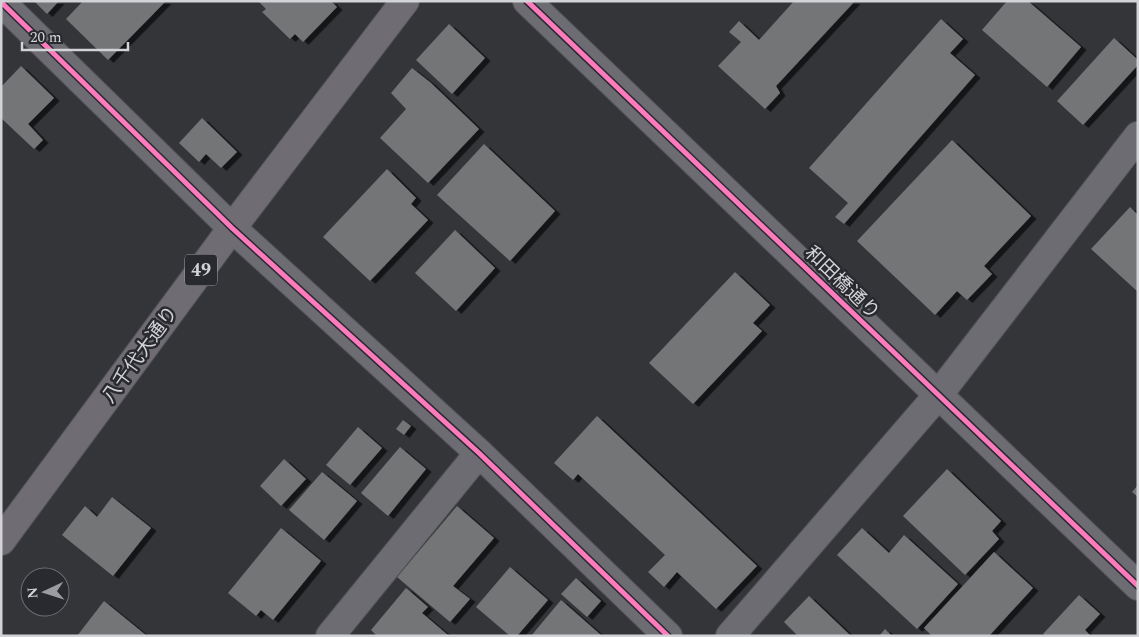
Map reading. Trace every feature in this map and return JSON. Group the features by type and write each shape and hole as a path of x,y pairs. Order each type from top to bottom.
{"main road":[{"name":"八千代大通り","path":"1,541 232,228 405,1"}],"street":[{"name":"和田橋通り","path":"527,1 1138,586"},
{"path":"1,2 232,228 478,453 668,636"},
{"path":"730,636 939,394 1138,136"},
{"path":"330,636 478,453"}],"building":[{"path":"34,1 59,1 47,14"},
{"path":"83,1 166,1 108,60 66,19"},
{"path":"258,1 331,1 337,7 303,42 295,34 290,39 262,12 266,9"},
{"path":"794,1 855,1 776,86 780,93 765,109 718,66 741,42 729,32 739,21 759,40"},
{"path":"1007,1 1028,1 1081,47 1047,87 982,30"},
{"path":"941,19 963,39 950,53 975,75 844,224 835,217 848,203 809,168"},
{"path":"449,24 485,58 452,94 416,60"},
{"path":"1114,38 1138,60 1138,65 1083,125 1057,101"},
{"path":"21,66 54,98 28,124 43,140 34,149 1,118 1,87"},
{"path":"412,68 431,83 479,129 428,183 380,138 406,109 391,93"},
{"path":"202,118 237,152 221,168 206,154 199,162 179,143"},
{"path":"952,140 1031,216 984,266 992,274 967,300 957,291 935,315 857,241"},
{"path":"484,144 555,211 510,261 437,195"},
{"path":"387,169 416,198 411,204 428,220 370,281 323,237"},
{"path":"1130,207 1138,215 1138,292 1091,249"},
{"path":"455,230 495,268 456,311 415,273"},
{"path":"735,272 770,305 753,323 762,331 693,404 649,363"},
{"path":"597,416 757,566 716,609 677,572 664,587 648,572 665,555 578,474 573,480 554,463"},
{"path":"403,420 411,426 404,435 396,429"},
{"path":"358,427 382,448 350,485 326,465"},
{"path":"400,447 426,469 388,516 361,493"},
{"path":"284,459 306,479 281,506 260,486"},
{"path":"947,469 1001,521 992,531 999,539 965,575 903,516"},
{"path":"322,472 357,501 324,540 289,510"},
{"path":"1138,485 1138,497 1132,492"},
{"path":"112,497 151,528 113,576 62,535 85,506 97,517"},
{"path":"457,506 494,538 453,586 470,599 450,622 397,577"},
{"path":"281,528 321,561 273,620 261,610 256,616 228,593"},
{"path":"862,528 889,553 904,535 958,584 917,629 837,555"},
{"path":"994,552 1033,588 989,636 932,636 924,628"},
{"path":"510,567 548,600 517,636 510,636 476,607"},
{"path":"576,578 601,601 587,617 561,594"},
{"path":"406,588 428,607 422,613 449,636 377,636 371,630"},
{"path":"1079,595 1100,614 1085,630 1091,636 1046,636 1043,634"},
{"path":"809,596 851,636 798,636 784,622"},
{"path":"561,600 602,636 531,636"},
{"path":"104,601 147,636 77,636"},
{"path":"885,629 892,636 879,636"}],"cycle path":[{"path":"527,1 1138,586"},
{"path":"1,2 232,228 479,453 668,636"}]}
